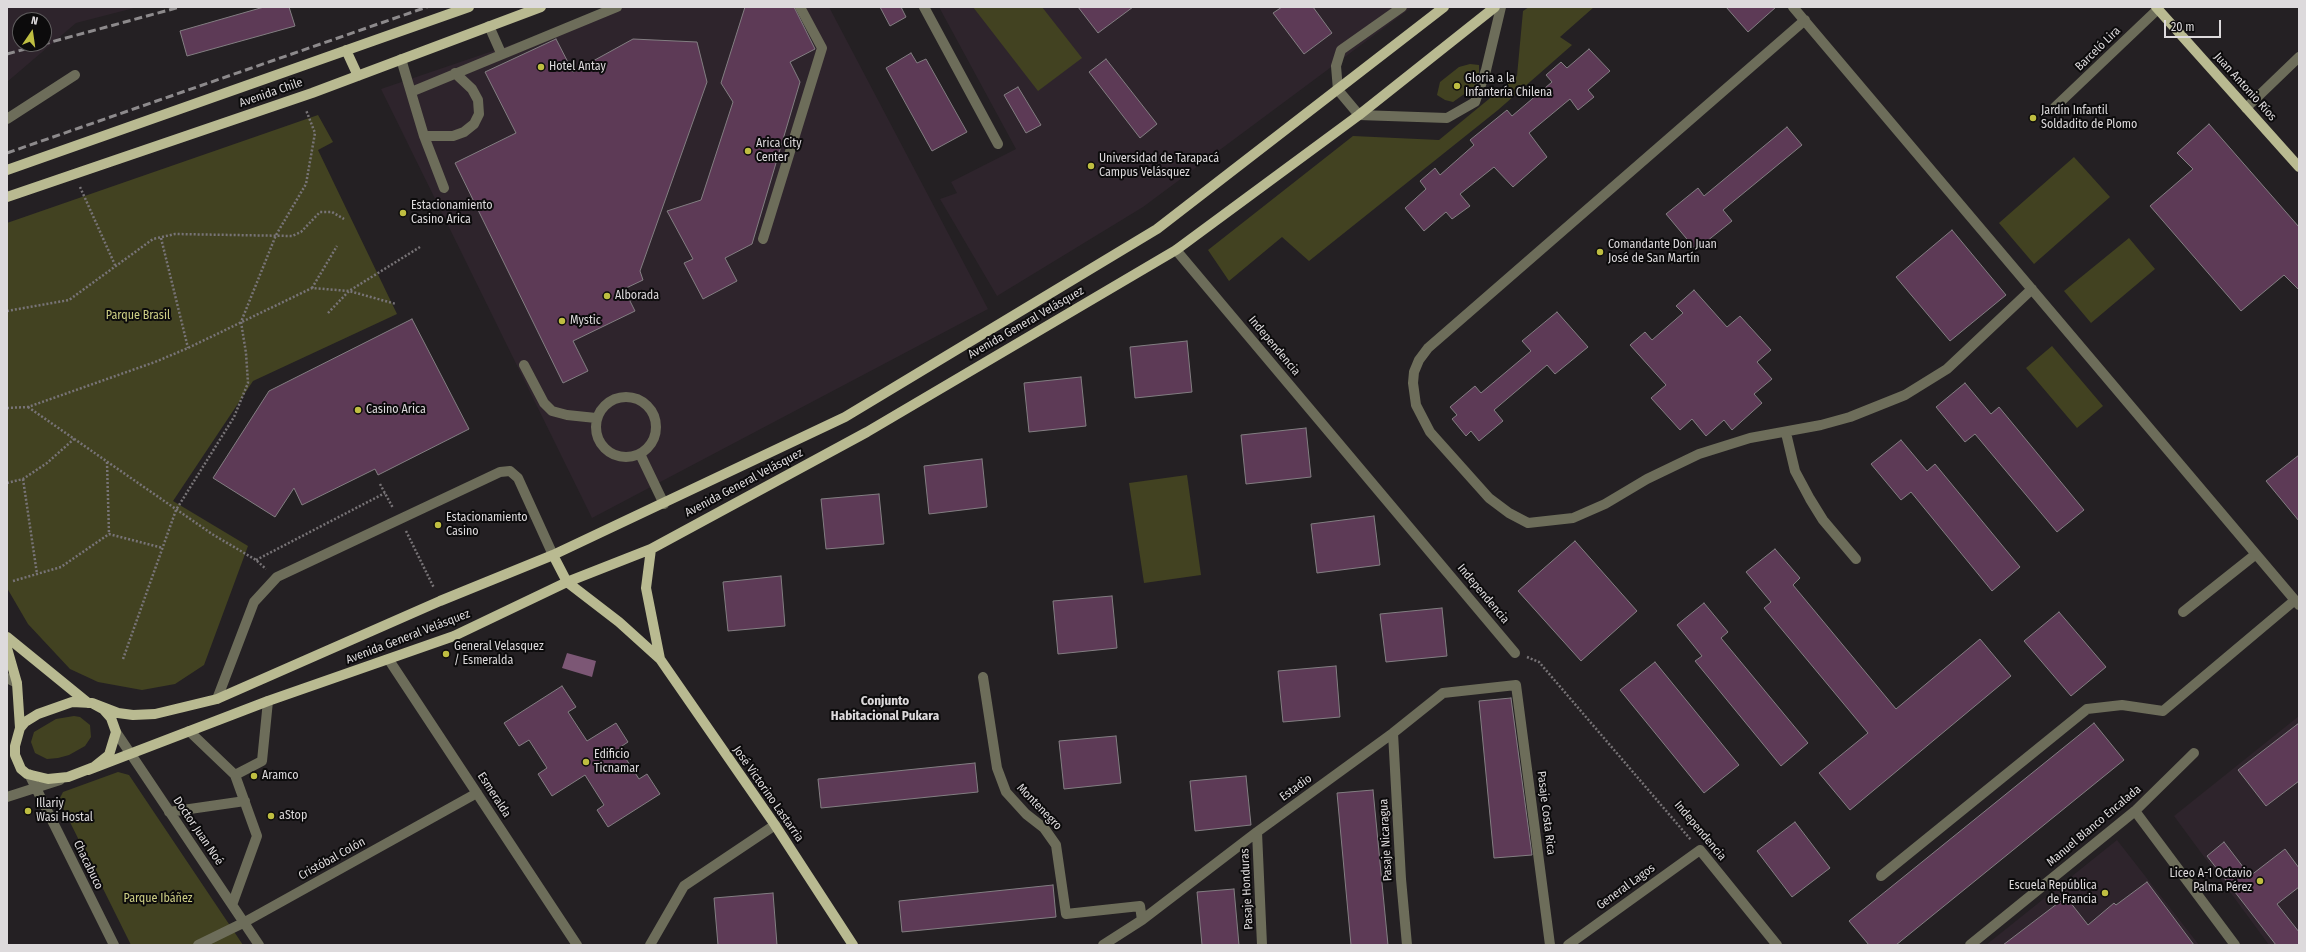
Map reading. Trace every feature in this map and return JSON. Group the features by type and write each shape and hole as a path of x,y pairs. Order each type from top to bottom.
{"main road":[{"name":"Avenida Chile","path":"7,170 469,7"},
{"name":"Avenida Chile","path":"7,197 301,97 541,7"},
{"name":"Avenida General Velásquez","path":"90,703 118,713 148,714 217,699 440,601 553,555 664,504 845,417 1157,229 1444,7"},
{"name":"Avenida General Velásquez","path":"88,770 268,701 389,660 454,636 567,582 651,549 867,432 1176,250 1360,115 1495,7"},
{"name":"Juan Antonio Ríos","path":"2157,8 2299,167"},
{"path":"346,50 358,76"},
{"name":"José Victorino Lastarria","path":"651,549 646,588 660,659"},
{"name":"José Victorino Lastarria","path":"553,555 567,582 619,622 660,659 775,825 853,945"},
{"path":"7,637 90,703 103,709 109,715 116,732 109,755 103,762 88,770 68,777 48,779 29,774 21,769 15,755 15,746 20,728 17,683 7,648"},
{"path":"20,728 25,722 56,706 72,702 90,703"}],"street":[{"path":"411,92 501,53 617,7"},
{"path":"763,239 822,48 800,7"},
{"path":"924,7 998,144"},
{"path":"1402,7 1341,50 1336,66 1338,90 1360,115 1447,118 1475,102 1486,70 1501,7"},
{"path":"1793,7 2297,602 2163,711 2122,705 2087,709 1881,876"},
{"name":"Barceló Lira","path":"2055,107 2157,8"},
{"path":"1805,20 1442,334 1419,360 1414,372 1413,383 1416,405 1430,432 1489,498 1509,513 1528,524 1558,521 1584,514 1605,504 1647,478 1700,454 1750,438 1786,433 1850,417 1892,402 1927,383 1966,353 2032,289"},
{"path":"489,26 501,53"},
{"path":"2246,108 2299,57"},
{"path":"401,59 424,136 444,188"},
{"path":"424,136 453,136 464,132 474,124 479,114 478,100 472,89 455,73"},
{"path":"7,119 75,75"},
{"name":"Independencia","path":"1176,250 1515,653"},
{"path":"524,365 544,403 552,411 567,415 596,418"},
{"path":"627,396 645,403 652,411 656,430 653,440 640,454 630,457 610,453 597,438 596,418 608,402 617,397 627,396"},
{"path":"1786,433 1795,471 1810,499 1823,520 1856,559"},
{"path":"640,454 664,504"},
{"path":"217,699 254,602 277,577 500,472 510,471 518,478 553,555"},
{"path":"2183,612 2256,554"},
{"name":"Esmeralda","path":"389,660 577,945"},
{"name":"Montenegro","path":"983,677 996,768 1006,792 1026,814 1044,828 1056,845 1066,914 1140,906 1142,920"},
{"path":"7,678 17,683"},
{"name":"Estadio","path":"1103,945 1142,920 1257,832 1393,733 1443,693 1516,684"},
{"name":"Pasaje Costa Rica","path":"1516,684 1550,945"},
{"path":"235,775 262,761 268,701"},
{"path":"189,731 235,775 257,836 232,905"},
{"name":"Doctor Juan Noé","path":"116,732 259,945"},
{"name":"Pasaje Nicaragua","path":"1393,733 1401,879 1407,945"},
{"name":"Manuel Blanco Encalada","path":"1970,945 2135,811 2194,753"},
{"name":"Chacabuco","path":"29,774 114,945"},
{"path":"7,797 68,777"},
{"name":"Cristóbal Colón","path":"198,945 243,923 477,793"},
{"path":"169,812 245,801"},
{"path":"2135,811 2235,945"},
{"path":"650,945 684,886 775,825"},
{"name":"Pasaje Honduras","path":"1257,832 1262,945"},
{"name":"Independencia","path":"1700,850 1777,945"},
{"name":"General Lagos","path":"1568,945 1700,850"},
{"path":"1120,934 1120,945"}],"path":[{"path":"123,659 176,510 234,417 248,383 241,322 276,235 306,184 315,133 301,97"},
{"path":"75,174 90,213 116,265"},
{"path":"7,311 69,300 153,239 175,234 292,236 301,232 320,212 332,212 344,219"},
{"path":"161,238 188,348"},
{"path":"312,288 337,246"},
{"path":"328,313 349,291 420,247"},
{"path":"7,408 28,407 188,348 312,288 349,291 396,304"},
{"path":"28,407 176,510 212,534 256,560 270,572"},
{"path":"7,483 23,480 47,463 74,439"},
{"path":"107,462 109,534"},
{"path":"23,480 38,574"},
{"path":"256,560 385,493"},
{"path":"109,534 162,548"},
{"path":"13,581 61,568 109,534"},
{"name":"Independencia","path":"1515,653 1539,662 1700,850"}],"shaded area":[{"path":"7,7 138,7 76,23 52,44 52,12 12,12 12,52 42,52 7,82"},
{"path":"622,7 829,7 988,309 592,518 381,89"},
{"name":"Universidad de Tarapacá Campus Velásquez","path":"939,7 1412,7 1143,207 997,296 940,199 957,193 951,182 1016,149"},
{"path":"567,653 596,661 592,677 562,668"},
{"name":"Liceo A-1 Octavio Palma Pérez","path":"2299,716 2299,945 2269,945 2174,816"},
{"name":"Escuela República de Francia","path":"2117,840 2199,945 1986,945"}],"green space":[{"path":"973,7 1042,7 1082,58 1038,91"},
{"path":"1529,7 1594,7 1560,37 1572,45 1498,110 1309,261 1282,237 1229,281 1208,250 1353,136 1439,140 1517,76 1523,11"},
{"path":"1470,64 1479,65 1479,80 1474,87 1453,102 1445,100 1437,95 1440,82 1459,67"},
{"name":"Parque Brasil","path":"318,115 333,142 318,150 397,314 253,381 173,501 248,546 204,665 175,684 142,690 98,682 70,669 28,624 7,588 7,223"},
{"path":"2074,157 2110,197 2034,264 1999,223"},
{"path":"2129,238 2155,269 2091,323 2064,291"},
{"path":"2052,346 2103,406 2077,428 2026,368"},
{"path":"1187,475 1201,575 1144,583 1129,483"},
{"path":"74,716 80,717 90,725 91,737 85,746 69,755 58,758 47,759 35,753 31,742 34,732 56,719"},
{"name":"Parque Ibáñez","path":"118,772 129,775 243,945 131,945 59,800 63,792"}],"building":[{"path":"264,7 289,7 295,26 187,56 180,31"},
{"name":"Arica City Center","path":"745,7 794,7 815,49 790,62 800,82 752,244 725,258 737,281 703,299 684,263 693,259 667,211 701,200 733,102 721,83"},
{"path":"880,7 901,7 906,17 890,26"},
{"path":"1078,7 1133,7 1098,33"},
{"path":"1282,7 1313,7 1332,33 1304,54 1273,13"},
{"path":"1726,7 1776,7 1748,32"},
{"path":"556,39 573,72 633,39 697,42 707,82 640,271 643,280 624,289 635,311 573,341 588,371 563,383 455,163 516,133 485,72"},
{"path":"1589,49 1610,71 1588,90 1594,97 1578,110 1570,99 1529,133 1547,157 1513,187 1494,167 1460,194 1470,206 1452,219 1446,212 1424,231 1405,208 1426,189 1420,181 1435,168 1440,175 1474,145 1470,140 1507,110 1512,116 1552,82 1546,75 1561,62 1567,68"},
{"path":"911,53 917,63 926,59 967,132 932,151 886,68"},
{"path":"1106,59 1157,124 1140,138 1089,72"},
{"path":"1018,87 1041,125 1026,133 1004,95"},
{"path":"2209,124 2299,227 2299,290 2284,275 2241,311 2150,206 2193,169 2177,153"},
{"path":"1787,127 1802,145 1723,210 1732,221 1696,250 1666,214 1698,188 1704,196"},
{"path":"1952,230 2006,295 1950,341 1896,277"},
{"path":"1694,290 1727,327 1740,316 1771,350 1757,362 1772,379 1754,394 1762,403 1732,430 1724,420 1706,436 1692,419 1680,430 1651,398 1666,385 1630,345 1645,332 1652,340 1683,313 1676,306"},
{"path":"1557,312 1588,347 1555,374 1547,365 1494,410 1503,421 1479,441 1471,431 1466,436 1452,419 1457,415 1450,407 1475,386 1481,393 1531,351 1522,341"},
{"name":"Casino Arica","path":"412,319 469,429 378,475 375,469 302,505 294,488 275,517 213,478 269,391"},
{"path":"1187,341 1192,392 1135,398 1130,347"},
{"path":"1081,377 1086,426 1029,432 1024,383"},
{"path":"1965,383 1991,414 1999,407 2084,510 2057,532 1975,434 1965,442 1936,407"},
{"path":"1306,428 1311,477 1246,484 1241,435"},
{"path":"1901,440 1927,471 1935,464 2020,567 1992,591 1911,492 1901,500 1871,464"},
{"path":"2299,455 2299,521 2266,481"},
{"path":"982,459 987,507 929,514 924,466"},
{"path":"879,494 884,544 826,549 821,499"},
{"path":"1374,516 1380,565 1317,573 1311,524"},
{"path":"1575,541 1637,611 1581,661 1518,591"},
{"path":"1775,549 1800,578 1793,585 1896,709 1980,639 2011,676 1850,810 1819,773 1868,733 1764,608 1771,602 1746,572"},
{"path":"781,576 785,626 728,631 723,582"},
{"path":"1112,596 1117,648 1058,654 1053,601"},
{"path":"1704,603 1728,632 1721,638 1808,743 1781,766 1695,661 1702,656 1677,625"},
{"path":"1442,608 1447,656 1386,662 1380,614"},
{"path":"2059,612 2106,667 2071,696 2024,641"},
{"path":"1655,662 1739,765 1704,793 1620,690"},
{"path":"1336,666 1340,717 1283,722 1278,671"},
{"name":"Edificio Ticnamar","path":"562,686 576,707 568,712 587,741 616,723 628,742 619,748 639,779 647,774 660,794 608,827 597,810 604,805 585,775 552,796 538,774 547,768 529,740 519,746 504,723"},
{"path":"1511,698 1532,855 1494,858 1479,701"},
{"path":"2094,723 2124,760 1896,945 1869,945 1849,921"},
{"path":"2299,723 2299,781 2266,806 2238,770"},
{"path":"1116,736 1121,783 1064,789 1059,741"},
{"path":"975,763 978,792 821,808 818,779"},
{"path":"1246,776 1251,825 1195,831 1190,781"},
{"path":"1373,790 1388,945 1351,945 1337,793"},
{"path":"1795,822 1830,868 1792,897 1757,851"},
{"path":"2224,842 2250,876 2285,849 2299,868 2299,887 2277,904 2299,932 2299,945 2276,945 2207,856"},
{"path":"2147,882 2194,945 2003,945 2066,897 2088,925 2114,903 2116,905"},
{"path":"1053,885 1056,917 902,932 899,901"},
{"path":"1234,889 1239,945 1202,945 1197,892"},
{"path":"773,893 777,945 718,945 714,898"}],"railway":[{"path":"7,54 180,7"},
{"path":"7,153 427,7"}],"place":[{"name":"Hotel Antay","path":"541,67"},
{"name":"Gloria a la Infantería Chilena","path":"1457,86"},
{"name":"Jardín Infantil Soldadito de Plomo","path":"2033,118"},
{"name":"Arica City Center","path":"748,151"},
{"name":"Universidad de Tarapacá Campus Velásquez","path":"1091,166"},
{"name":"Estacionamiento Casino Arica","path":"403,213"},
{"name":"Comandante Don Juan José de San Martín","path":"1600,252"},
{"name":"Alborada","path":"607,296"},
{"name":"Mystic","path":"562,321"},
{"name":"Casino Arica","path":"358,410"},
{"name":"Estacionamiento Casino","path":"438,525"},
{"name":"General Velasquez / Esmeralda","path":"446,654"},
{"name":"Edificio Ticnamar","path":"586,762"},
{"name":"Aramco","path":"254,776"},
{"name":"Illariy Wasi Hostal","path":"28,811"},
{"name":"aStop","path":"271,816"},
{"name":"Liceo A-1 Octavio Palma Pérez","path":"2260,881"},
{"name":"Escuela República de Francia","path":"2105,893"}],"district":[{"name":"Conjunto Habitacional Pukara","path":"885,708"}]}
